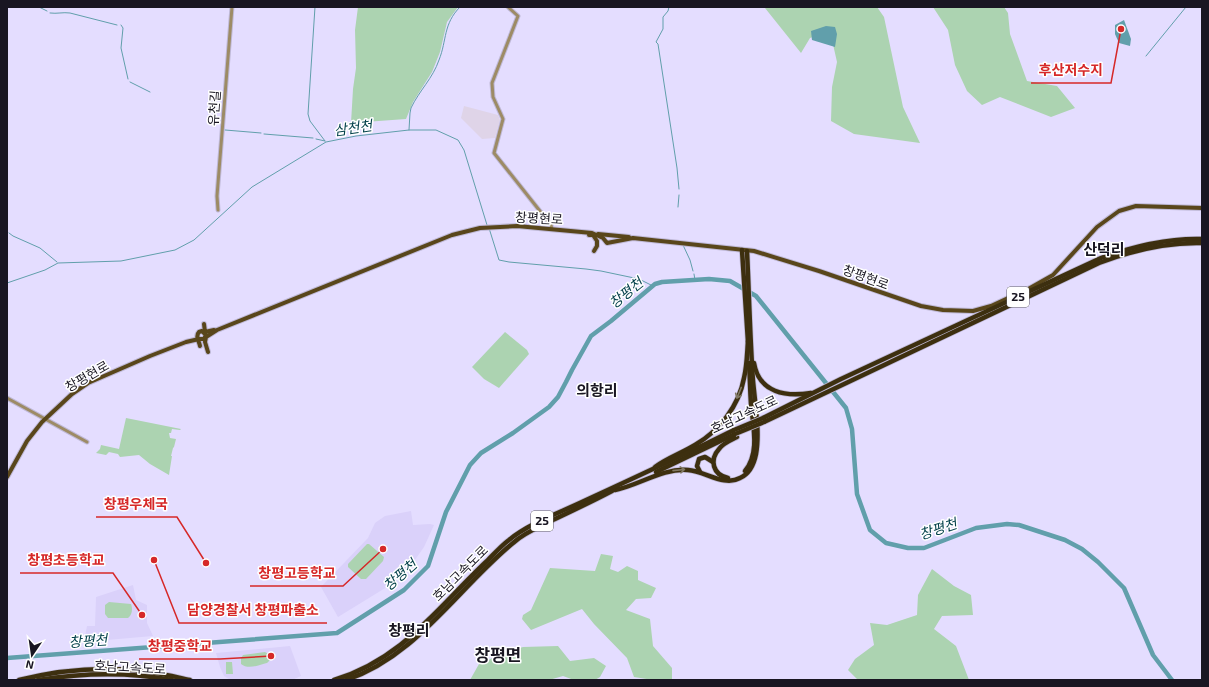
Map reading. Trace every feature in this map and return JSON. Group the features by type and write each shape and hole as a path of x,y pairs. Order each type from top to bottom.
{"highway":[{"name":"호남고속도로","path":"384,660 404,648 430,624 491,562 514,542 539,527 615,490 676,463 843,381 1107,256 1132,247 1150,243 1202,239"},
{"name":"호남고속도로","path":"843,381 1099,264 1151,247 1177,243 1202,243"},
{"path":"615,490 628,487 660,474 680,470 700,472 725,481 734,481 746,474 753,463 756,455 757,437 745,308 745,250"},
{"path":"700,472 697,466 699,459 708,458 713,462 716,472 720,476 732,478 744,473 748,468 754,451 749,342 750,315 745,250"},
{"path":"749,342 758,375 767,385 780,393 790,395 817,394"},
{"path":"649,472 661,462 687,450 709,435 729,413 741,390 749,342"},
{"path":"713,462 718,449 735,434"},
{"name":"호남고속도로","path":"334,680 375,668 424,625 469,578 509,540 540,522 735,434"},
{"name":"호남고속도로","path":"18,680 47,673 88,670 132,670 190,680"},
{"name":"호남고속도로","path":"346,680 360,673"},
{"name":"호남고속도로","path":"38,680 69,676 112,674 172,680"}],"main road":[{"name":"창평현로","path":"7,477 27,441 45,419 72,394 88,383 116,370 452,235 481,228 517,226 592,233 603,238 607,244 633,238 754,251 801,265 921,306 943,310 973,311 991,306 1030,288 1053,275 1097,228 1119,211 1136,206 1202,208"},
{"path":"573,231 595,238 597,241 597,246 594,251"},
{"path":"592,233 633,238"},
{"path":"188,341 196,342 200,346 204,324 208,329 217,330"},
{"path":"201,336 208,352 208,338 217,330"}],"street":[{"name":"유천길","path":"218,210 217,196 232,7"},
{"path":"508,7 518,16 492,83 493,97 503,119 494,154 552,229"},
{"path":"7,398 87,442"}],"shaded area":[{"path":"358,7 458,7 447,22 440,52 432,72 413,102 406,119 351,123 356,68 355,30"},
{"path":"760,7 877,7 884,17 903,107 920,143 854,134 831,121 832,87 837,62 830,31 810,38 801,53 765,8"},
{"path":"933,7 1004,7 1008,13 1010,34 1027,81 1057,86 1075,108 1051,117 1000,97 982,105 967,91 955,65 948,30"},
{"path":"1124,20 1131,39 1130,46 1119,43 1115,34 1115,25"},
{"path":"826,26 835,27 837,34 835,47 812,40 811,31"},
{"path":"464,106 498,115 500,120 495,138 482,139 461,118"},
{"path":"505,332 527,350 529,354 499,388 484,379 472,367"},
{"path":"126,418 181,429 172,429 171,433 169,433 170,438 176,439 171,456 169,475 150,464 139,455 120,457 118,454 109,452 106,455 96,453 100,449 101,445 119,449"},
{"path":"411,511 413,525 434,525 424,547 407,571 395,582 338,617 321,587 368,538 375,523 385,516"},
{"path":"367,544 369,544 384,557 383,561 366,579 361,579 348,567 348,564"},
{"path":"601,554 613,556 610,569 618,572 627,566 638,571 638,580 656,588 651,598 636,599 626,610 650,619 653,646 672,668 672,679 653,680 634,677 627,658 594,624 582,609 531,630 522,619 523,615 531,610 550,568 595,571"},
{"path":"932,569 954,586 971,595 973,615 942,616 934,629 956,646 969,680 858,680 848,670 855,659 874,645 870,623 887,625 917,615 918,595"},
{"path":"133,585 136,600 147,605 147,623 153,636 84,642 87,626 95,626 96,597"},
{"path":"109,602 131,604 131,614 128,618 108,618 105,614 105,605"},
{"path":"290,646 301,676 292,680 229,679 224,676 216,653"},
{"path":"558,646 570,661 594,658 606,666 600,677 595,680 574,680 563,676 549,680 470,680 479,664 504,653 523,647"},
{"path":"265,652 270,655 270,660 267,663 250,667 241,664 241,658 243,655"},
{"path":"226,662 232,662 233,674 226,674"}],"waterway":[{"path":"39,7 47,11"},
{"path":"315,7 308,114 310,121 325,141"},
{"path":"409,130 411,108 436,67 442,53 448,26 460,7"},
{"path":"669,7 668,11 663,17 663,29 656,42 658,44 679,189"},
{"path":"1146,56 1186,7"},
{"path":"50,13 70,13 117,25"},
{"path":"121,25 123,28 121,48 128,79"},
{"path":"130,82 150,92"},
{"path":"225,130 261,133"},
{"name":"삼천천","path":"7,283 45,270 58,263 121,261 175,250 194,240 252,187 326,142 356,136 409,130 436,130 458,140 464,150 487,225"},
{"path":"264,134 313,138"},
{"path":"316,139 325,141"},
{"path":"678,207 679,195"},
{"name":"삼천천","path":"489,228 499,260 601,271 639,279 653,286"},
{"path":"9,233 40,248 57,262"},
{"path":"683,245 693,271"},
{"name":"창평천","path":"694,274 695,280"},
{"name":"창평천","path":"7,658 337,633 404,590 428,566 446,512 470,465 481,453 513,433 549,407 558,397 591,336 655,284 662,282 709,279 730,281 756,296 846,408 852,429 857,494 870,530 886,543 908,548 924,548 976,528 1007,524 1019,525 1065,540 1082,549 1098,562 1124,588 1153,655 1172,680"}],"place":[{"name":"후산저수지","path":"1121,29"},
{"name":"창평고등학교","path":"383,549"},
{"name":"담양경찰서 창평파출소","path":"154,560"},
{"name":"창평우체국","path":"206,563"},
{"name":"창평초등학교","path":"142,615"},
{"name":"창평중학교","path":"271,656"}],"district":[{"name":"산덕리","path":"1104,250"},
{"name":"의항리","path":"597,391"},
{"name":"창평리","path":"409,631"},
{"name":"창평면","path":"498,655"}]}
